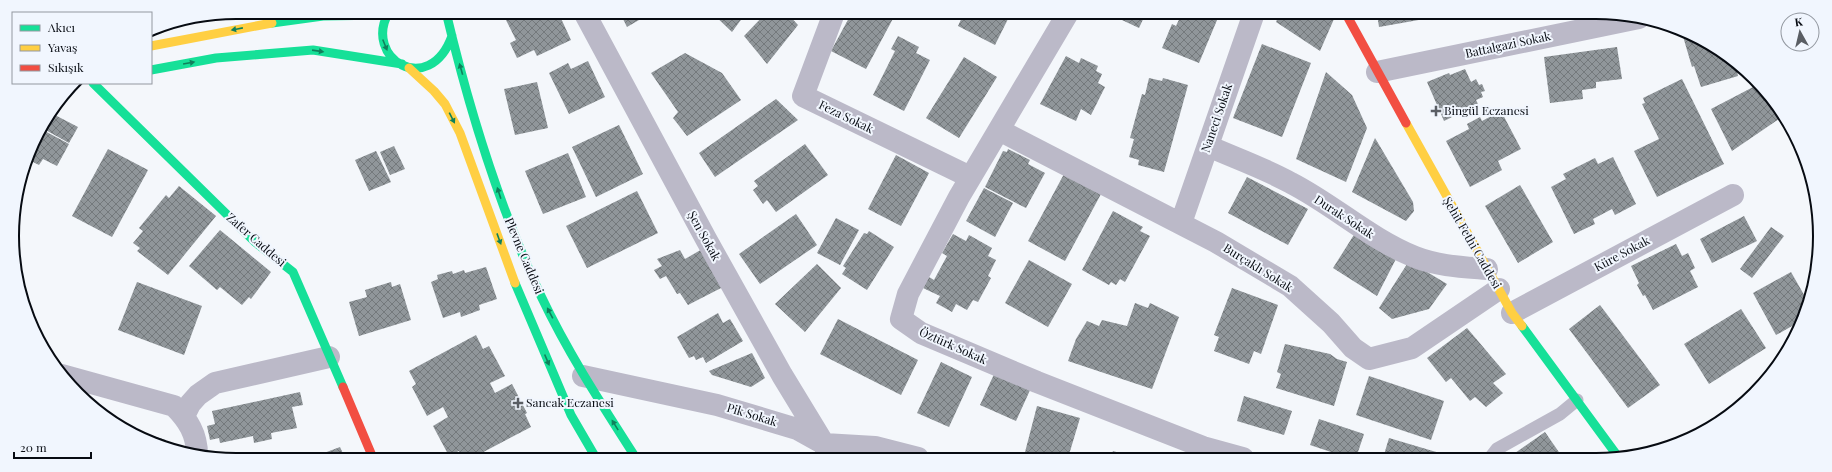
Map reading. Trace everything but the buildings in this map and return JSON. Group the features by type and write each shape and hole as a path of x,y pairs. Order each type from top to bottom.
{"street":[{"path":"152,46 275,19"},
{"name":"Plevne Caddesi","path":"386,19 382,26 382,37 385,48 392,57 434,91 445,104 460,133 524,306 571,415 593,453"},
{"name":"Plevne Caddesi","path":"448,19 480,132 508,220 541,296 583,376 633,453"},
{"name":"Şen Sokak","path":"588,19 706,239 826,451"},
{"name":"Feza Sokak","path":"832,19 803,96 970,177"},
{"name":"Öztürk Sokak","path":"1064,19 970,177 908,294 902,319 920,333 1036,382 1203,447 1225,453"},
{"name":"Naneci Sokak","path":"1181,223 1252,19"},
{"name":"Şehit Fethi Caddesi","path":"1349,19 1512,313 1615,452"},
{"name":"Battalgazi Sokak","path":"1377,72 1624,21"},
{"path":"152,70 216,58 313,50 405,66 424,67 434,63 443,56 449,47 452,36"},
{"name":"Zafer Caddesi","path":"94,84 255,242 293,272 371,453"},
{"name":"Burçaklı Sokak","path":"999,130 1181,223 1290,286 1330,323 1353,348 1369,359 1412,348 1499,289"},
{"name":"Durak Sokak","path":"1208,146 1290,182 1340,212 1376,238 1416,257 1446,265 1487,268"},
{"name":"Küre Sokak","path":"1512,313 1733,195"},
{"path":"184,416 190,404 198,395 215,383 329,357"},
{"name":"Pik Sokak","path":"583,376 717,405 797,429 826,451 875,447 898,453"},
{"path":"73,379 174,406 184,416 197,441 197,449"}],"lane":[{"path":"1494,453 1497,448 1560,414 1577,400"}],"traffic: fast":[{"path":"272,23 301,19"},
{"path":"387,19 383,29 384,44 391,56 402,65 415,68 429,65 442,55 452,36"},
{"path":"448,19 464,84 486,156 511,227 541,296 562,338 633,453"},
{"path":"152,70 216,58 313,50 402,64"},
{"path":"94,84 255,242 293,272 343,387"},
{"path":"515,283 571,415 593,453"},
{"path":"1522,326 1615,452"}],"traffic: slow":[{"path":"152,46 272,23"},
{"path":"409,68 434,91 445,104 460,133 515,283"},
{"path":"1406,123 1512,313 1522,326"}],"traffic: jam":[{"path":"1349,19 1406,123"},
{"path":"343,387 371,453"}],"place":[{"name":"Bingül Eczanesi","path":"1436,111"},
{"name":"Sancak Eczanesi","path":"518,403"}]}
